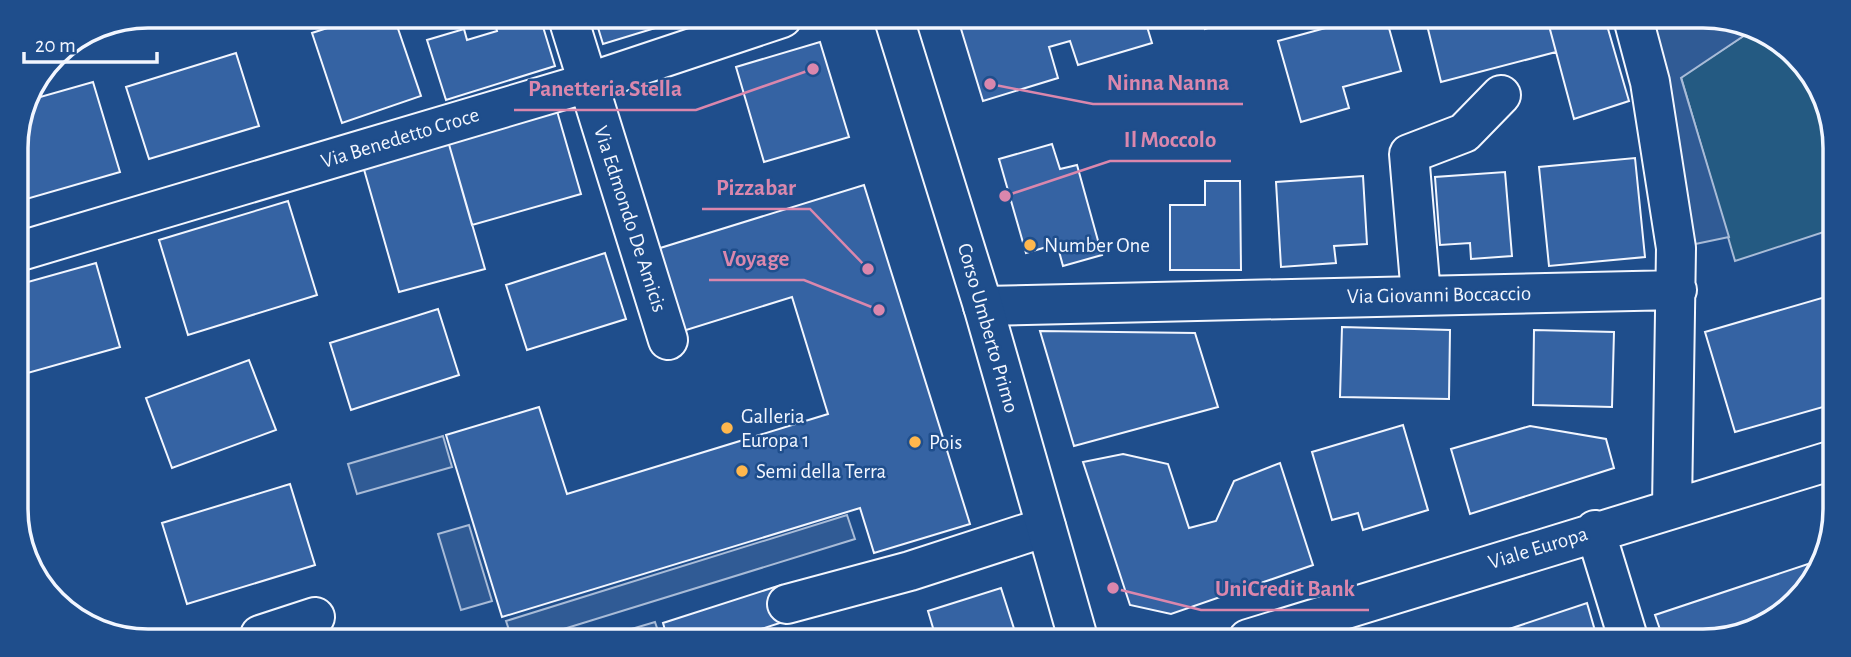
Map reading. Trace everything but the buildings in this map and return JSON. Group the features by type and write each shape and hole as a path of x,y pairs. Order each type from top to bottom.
{"street":[{"name":"Via Edmondo De Amicis","path":"571,28 668,340"},
{"name":"Via Benedetto Croce","path":"28,249 587,83 755,28"},
{"name":"Corso Umberto Primo","path":"897,28 983,306 1075,629"},
{"path":"1636,28 1650,82 1676,248 1672,508"},
{"path":"1420,295 1409,154 1464,133 1501,95"},
{"name":"Via Giovanni Boccaccio","path":"983,306 1677,290"},
{"name":"Viale Europa","path":"1280,629 1595,530 1823,463"},
{"path":"787,604 910,571 1046,527"},
{"path":"1595,530 1625,629"},
{"path":"278,629 315,617"}],"shaded area":[{"path":"1624,28 1703,28 1744,35 1681,78 1729,237 1657,252"},
{"path":"1744,35 1756,40 1788,63 1807,88 1819,117 1823,148 1823,232 1735,261 1681,77"},
{"path":"443,436 452,467 357,494 348,464"},
{"path":"847,515 855,539 564,629 509,629 506,621"},
{"path":"469,525 492,601 461,610 438,534"},
{"path":"655,622 657,629 632,629"}],"place":[{"name":"Panetteria Stella","path":"813,69"},
{"name":"Ninna Nanna","path":"990,84"},
{"name":"Il Moccolo","path":"1005,196"},
{"name":"Number One","path":"1030,245"},
{"name":"Pizzabar","path":"868,269"},
{"name":"Voyage","path":"879,310"},
{"name":"Galleria Europa 1","path":"727,428"},
{"name":"Pois","path":"915,442"},
{"name":"Semi della Terra","path":"742,471"},
{"name":"UniCredit Bank","path":"1113,588"}]}
